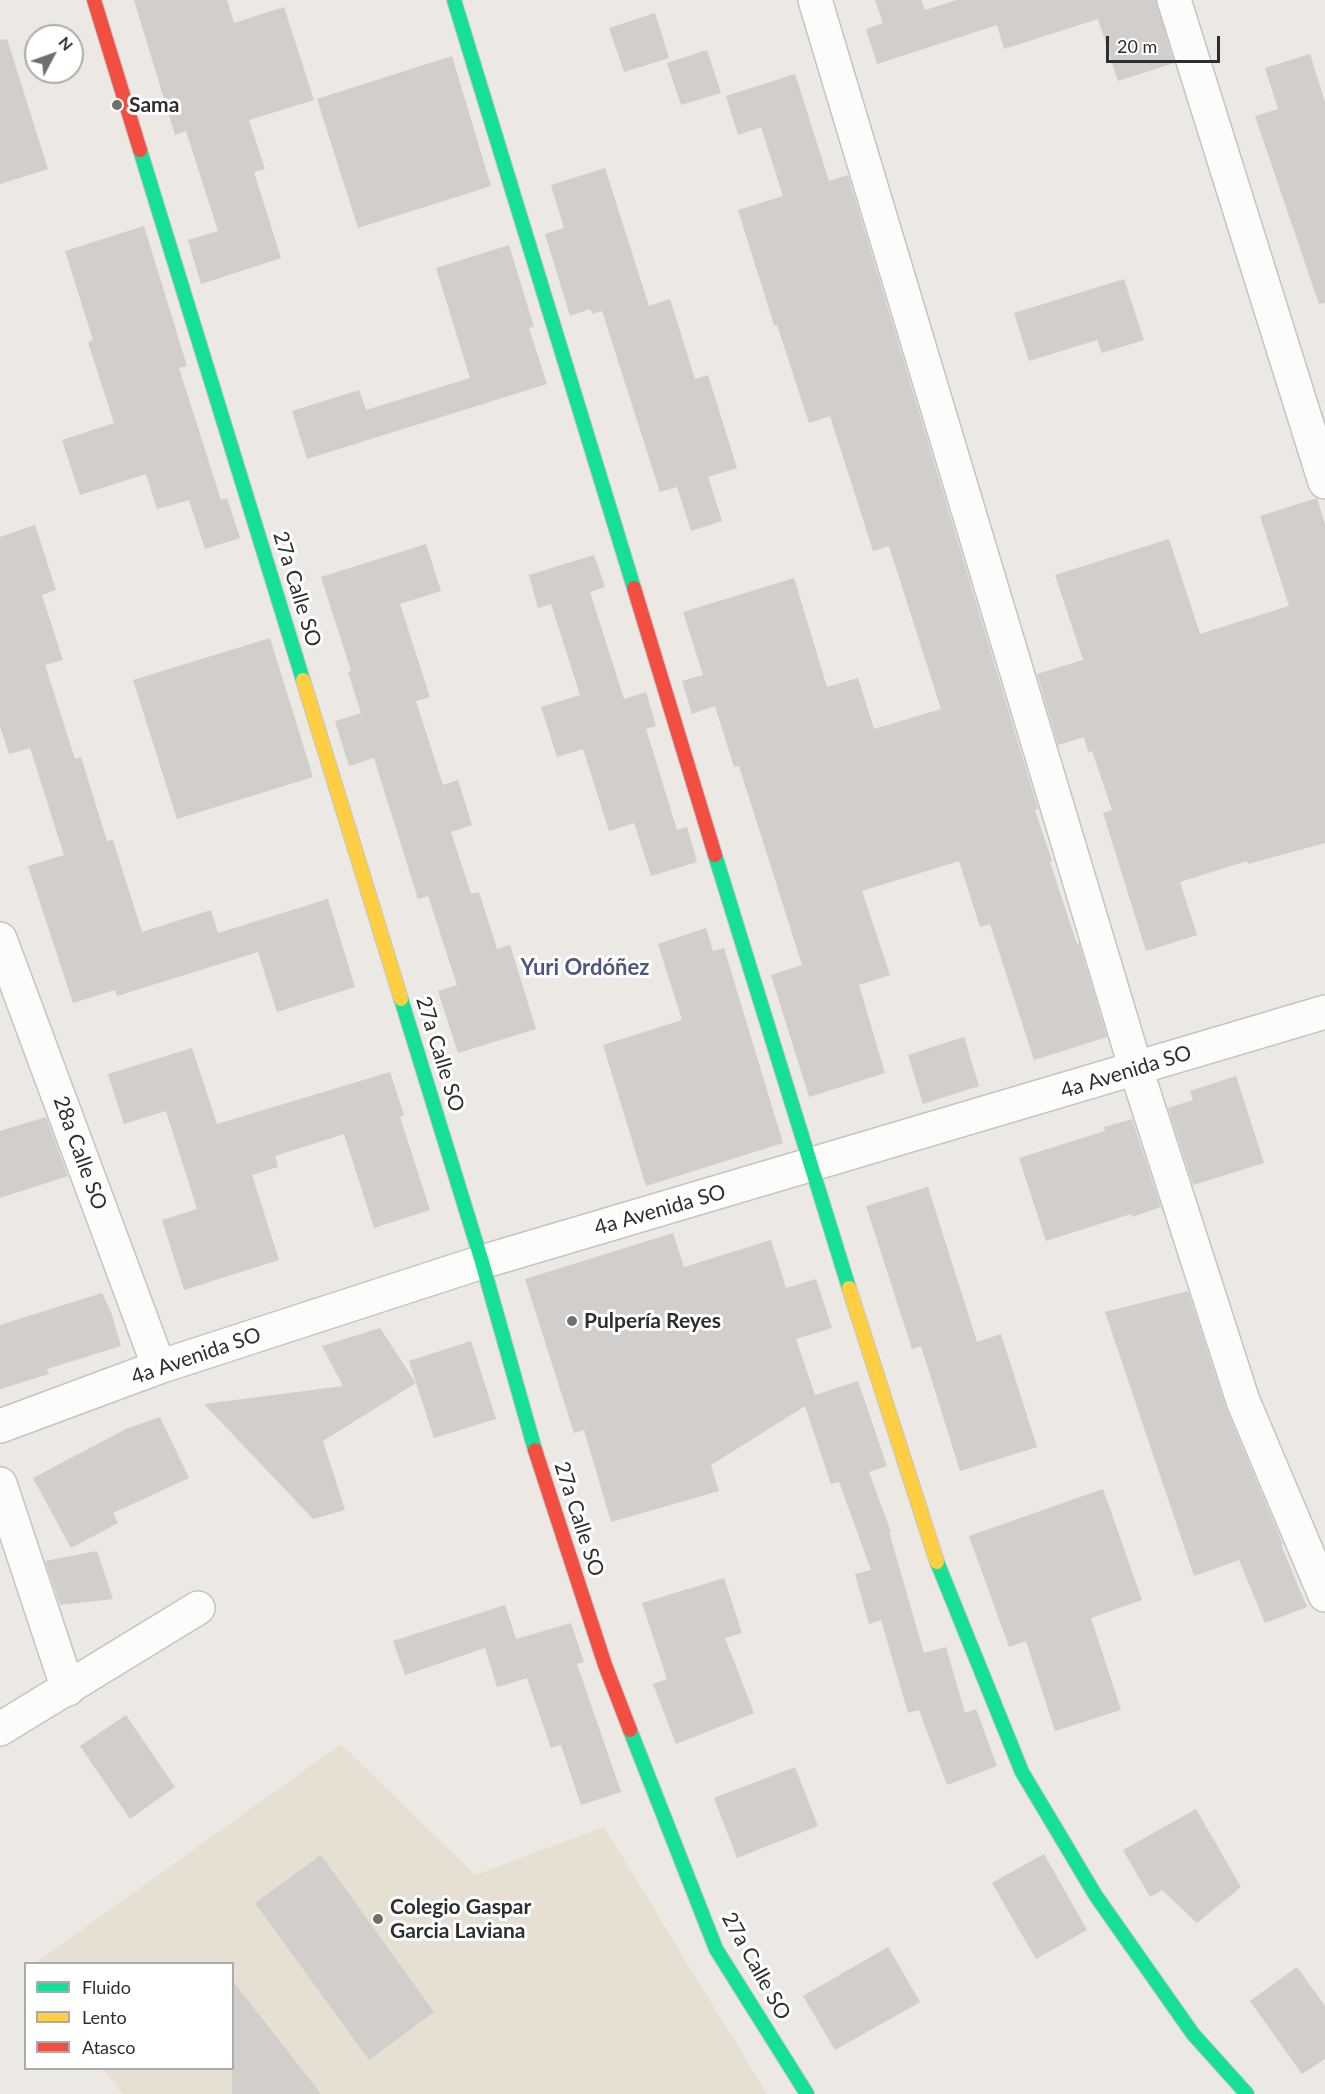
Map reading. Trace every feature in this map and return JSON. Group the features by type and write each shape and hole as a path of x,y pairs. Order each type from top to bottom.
{"street":[{"name":"27a Calle SO","path":"94,0 482,1262 543,1480 605,1665 716,1948 807,2094"},
{"path":"454,0 810,1166 942,1577 1022,1772 1109,1915 1193,2034 1247,2094"},
{"path":"815,0 1136,1069 1243,1401 1325,1595"},
{"path":"1174,0 1325,482"},
{"name":"28a Calle SO","path":"0,939 159,1368"},
{"name":"4a Avenida SO","path":"0,1426 159,1368 482,1262 1325,1012"},
{"path":"0,1484 68,1689"},
{"path":"0,1729 198,1608"}],"shaded area":[{"name":"Colegio Gaspar Garcia Laviana","path":"341,1744 475,1875 604,1827 767,2094 123,2094 104,2070 234,2070 234,1962 37,1962"}],"building":[{"path":"134,0 227,0 234,23 284,7 314,100 249,120 265,169 254,172 281,258 201,284 188,240 218,231 186,131 175,135"},
{"path":"875,0 921,0 925,10 957,0 1156,0 1174,63 1118,81 1098,19 1004,49 997,25 877,64 866,29 883,23"},
{"path":"655,13 669,58 624,72 609,28"},
{"path":"7,39 48,169 0,184 0,40"},
{"path":"707,50 721,93 681,105 667,63"},
{"path":"1310,54 1325,102 1325,303 1319,304 1255,116 1278,109 1265,68"},
{"path":"452,56 491,186 358,228 317,99"},
{"path":"795,74 829,181 848,175 1038,809 1035,810 1052,861 1050,862 1077,944 1079,943 1107,1037 1034,1060 990,924 980,927 959,861 862,891 890,975 859,985 885,1073 809,1097 771,975 802,965 739,766 734,767 715,706 692,714 682,681 703,675 683,612 794,578 827,687 858,678 874,729 941,709 889,546 873,551 830,416 809,423 777,325 774,325 738,210 783,196 761,127 738,135 726,96"},
{"path":"605,168 649,306 670,299 695,379 708,375 737,468 708,477 722,521 691,531 677,487 660,492 602,311 592,314 590,309 570,316 545,234 564,228 551,185"},
{"path":"144,226 187,366 179,368 221,500 227,498 240,538 205,549 189,500 157,509 146,474 80,495 62,440 114,423 88,342 93,340 65,251"},
{"path":"509,245 534,327 529,328 547,384 307,459 292,411 359,390 366,410 470,378 436,268"},
{"path":"1124,279 1144,340 1102,353 1097,340 1029,361 1014,313"},
{"path":"1317,498 1325,525 1325,843 1248,864 1247,861 1180,882 1197,935 1146,951 1103,813 1112,810 1092,751 1088,752 1084,737 1058,745 1037,674 1083,660 1055,575 1169,539 1200,634 1289,606 1260,516"},
{"path":"35,525 56,590 42,595 63,660 45,665 75,759 81,757 107,841 113,840 142,932 211,910 218,933 328,899 355,987 277,1012 258,952 117,996 115,990 73,1003 28,866 64,855 30,748 9,754 0,726 0,537"},
{"path":"426,544 441,591 400,604 430,697 416,701 443,785 458,780 472,825 451,832 471,894 479,892 497,949 510,945 536,1029 458,1053 438,991 457,985 428,896 418,899 374,758 349,766 335,721 361,713 348,672 351,671 321,577"},
{"path":"594,555 605,587 590,592 624,699 646,692 656,726 646,729 677,830 687,827 697,862 651,876 634,823 609,831 583,749 557,757 541,707 580,695 551,604 538,608 529,575"},
{"path":"270,638 313,777 177,819 133,680"},
{"path":"706,928 713,951 724,948 783,1143 646,1186 603,1045 682,1020 658,944"},
{"path":"964,1037 979,1086 923,1104 908,1055"},
{"path":"192,1048 217,1124 390,1072 404,1115 400,1117 430,1210 374,1228 344,1134 275,1156 278,1167 252,1175 279,1260 184,1290 162,1220 197,1209 166,1111 124,1124 108,1074"},
{"path":"1236,1076 1264,1163 1193,1185 1168,1108 1193,1100 1190,1091"},
{"path":"46,1117 68,1176 0,1198 0,1131"},
{"path":"1132,1119 1161,1207 1046,1241 1019,1158 1105,1131 1104,1127"},
{"path":"928,1187 977,1342 1001,1334 1037,1447 960,1471 921,1346 912,1349 866,1206"},
{"path":"673,1233 684,1267 771,1240 786,1288 816,1279 832,1328 796,1339 815,1395 858,1381 887,1466 869,1472 891,1532 889,1532 924,1653 946,1647 965,1713 976,1709 997,1766 947,1785 919,1710 908,1713 881,1620 869,1624 855,1574 871,1570 839,1482 831,1484 805,1406 711,1465 719,1491 611,1522 584,1430 574,1433 525,1279"},
{"path":"1188,1291 1226,1408 1307,1607 1265,1623 1239,1560 1194,1576 1105,1312"},
{"path":"102,1293 111,1312 121,1346 47,1369 49,1374 0,1389 0,1325"},
{"path":"380,1328 416,1383 323,1441 345,1510 313,1519 204,1404 343,1386 322,1346"},
{"path":"471,1341 496,1419 434,1438 409,1361"},
{"path":"160,1417 189,1478 113,1513 118,1523 71,1548 33,1478 126,1429"},
{"path":"1103,1489 1142,1600 1091,1618 1121,1710 1055,1731 1026,1641 1009,1647 969,1536"},
{"path":"97,1551 113,1599 60,1605 45,1561"},
{"path":"724,1578 742,1633 725,1638 754,1713 676,1744 653,1684 667,1679 642,1603"},
{"path":"505,1605 516,1639 571,1623 584,1662 577,1664 621,1792 581,1805 561,1745 551,1748 527,1678 497,1687 485,1648 405,1675 393,1641"},
{"path":"126,1715 175,1787 130,1819 80,1746"},
{"path":"795,1767 818,1826 737,1858 714,1798"},
{"path":"1196,1809 1241,1887 1197,1923 1162,1890 1150,1897 1123,1850"},
{"path":"1044,1854 1087,1930 1036,1959 992,1883"},
{"path":"321,1855 434,2012 369,2060 255,1903"},
{"path":"888,1947 920,2002 835,2050 803,1996"},
{"path":"1297,1967 1325,2006 1325,2059 1302,2074 1250,2001"},
{"path":"234,1983 321,2094 232,2094 232,2070 234,2070"}],"traffic: fast":[{"path":"454,0 634,588"},
{"path":"140,150 303,680"},
{"path":"715,855 849,1288"},
{"path":"401,999 482,1262 535,1450"},
{"path":"937,1562 1022,1772 1096,1896 1193,2034 1247,2094"},
{"path":"630,1730 716,1949 807,2094"}],"traffic: slow":[{"path":"303,680 401,999"},
{"path":"849,1288 937,1562"}],"traffic: jam":[{"path":"94,0 140,150"},
{"path":"634,588 715,855"},
{"path":"535,1450 605,1665 630,1730"}],"place":[{"name":"Sama","path":"117,105"},
{"name":"Pulpería Reyes","path":"572,1321"},
{"name":"Colegio Gaspar Garcia Laviana","path":"378,1919"}],"district":[{"name":"Yuri Ordóñez","path":"585,968"}]}
